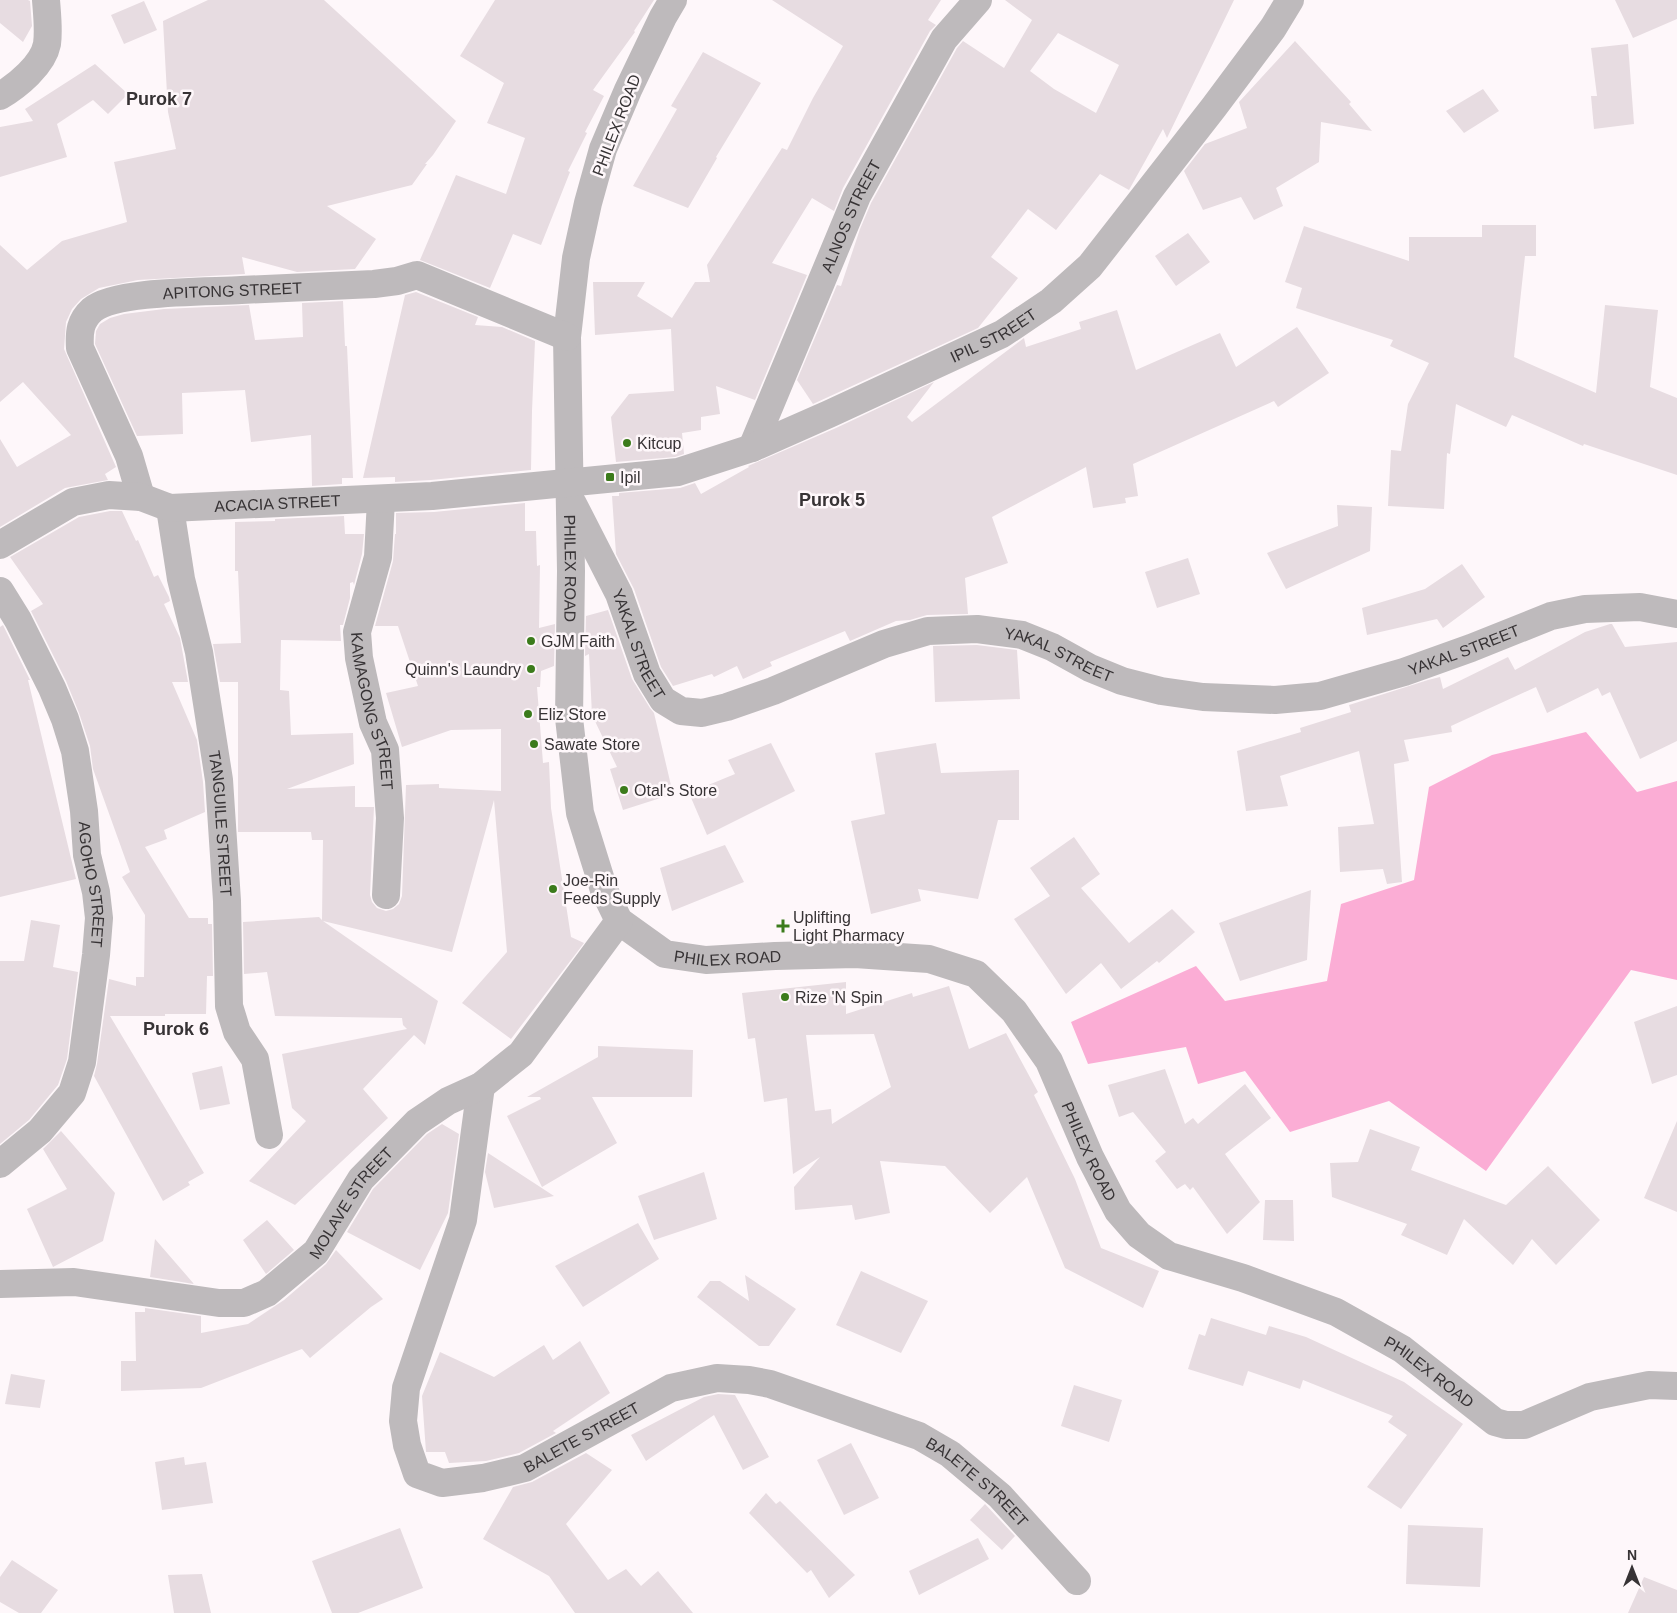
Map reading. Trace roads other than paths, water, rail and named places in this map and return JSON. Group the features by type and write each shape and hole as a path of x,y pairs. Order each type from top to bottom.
{"street":[{"path":"0,96 13,89 34,70 46,46 46,0"},
{"name":"PHILEX ROAD","path":"673,0 628,90 603,149 588,203 576,258 566,337 571,572 569,718 580,814 604,890 619,921 665,954 706,960 855,954 929,959 976,974 1014,1010 1049,1062 1090,1157 1118,1211 1139,1235 1170,1256 1243,1278 1336,1312 1402,1349 1495,1422 1506,1425 1524,1425 1590,1397 1649,1385 1677,1386"},
{"name":"ALNOS STREET","path":"752,448 857,196 944,40 978,0"},
{"name":"IPIL STREET","path":"570,490 610,477 678,472 752,448 1002,334 1051,301 1090,266 1226,91 1273,28 1290,0"},
{"name":"APITONG STREET","path":"141,497 129,456 80,348 79,333 82,321 93,309 109,301 159,293 374,284 396,281 417,275 566,337"},
{"name":"ACACIA STREET","path":"0,545 73,502 109,494 141,497 170,508 570,490"},
{"name":"YAKAL STREET","path":"570,490 619,594 647,674 663,700 681,711 702,713 727,707 773,691 884,644 928,631 977,629 1022,635 1052,647 1090,668 1122,681 1203,697 1275,700 1320,696 1404,672 1471,648 1550,616 1585,609 1640,607 1677,614"},
{"name":"KAMAGONG STREET","path":"380,500 378,556 357,632 359,658 373,723 385,750 390,818 386,895"},
{"name":"TANGUILE STREET","path":"170,508 181,579 199,652 219,780 227,902 229,1006 237,1032 255,1059 269,1135"},
{"name":"AGOHO STREET","path":"0,590 18,620 52,688 65,719 75,751 84,811 86,855 96,892 99,918 82,1062 72,1093 40,1131 0,1164"},
{"name":"MOLAVE STREET","path":"0,1284 74,1282 218,1303 244,1303 267,1293 316,1252 361,1179 417,1122 448,1101 481,1086 521,1054 619,921"},
{"name":"BALETE STREET","path":"481,1086 463,1220 406,1388 403,1421 407,1445 417,1474 442,1483 483,1478 525,1468 671,1388 717,1378 749,1380 770,1384 919,1436 950,1454 1000,1496 1077,1581"}],"place":[{"name":"Kitcup","path":"627,443"},
{"name":"Ipil","path":"610,477"},
{"name":"GJM Faith","path":"531,641"},
{"name":"Quinn's Laundry","path":"531,669"},
{"name":"Eliz Store","path":"528,714"},
{"name":"Sawate Store","path":"534,744"},
{"name":"Otal's Store","path":"624,790"},
{"name":"Joe-Rin Feeds Supply","path":"553,889"},
{"name":"Uplifting Light Pharmacy","path":"783,926"},
{"name":"Rize 'N Spin","path":"785,997"}],"district":[{"name":"Purok 7","path":"159,99"},
{"name":"Purok 5","path":"832,500"},
{"name":"Purok 6","path":"176,1029"}]}
